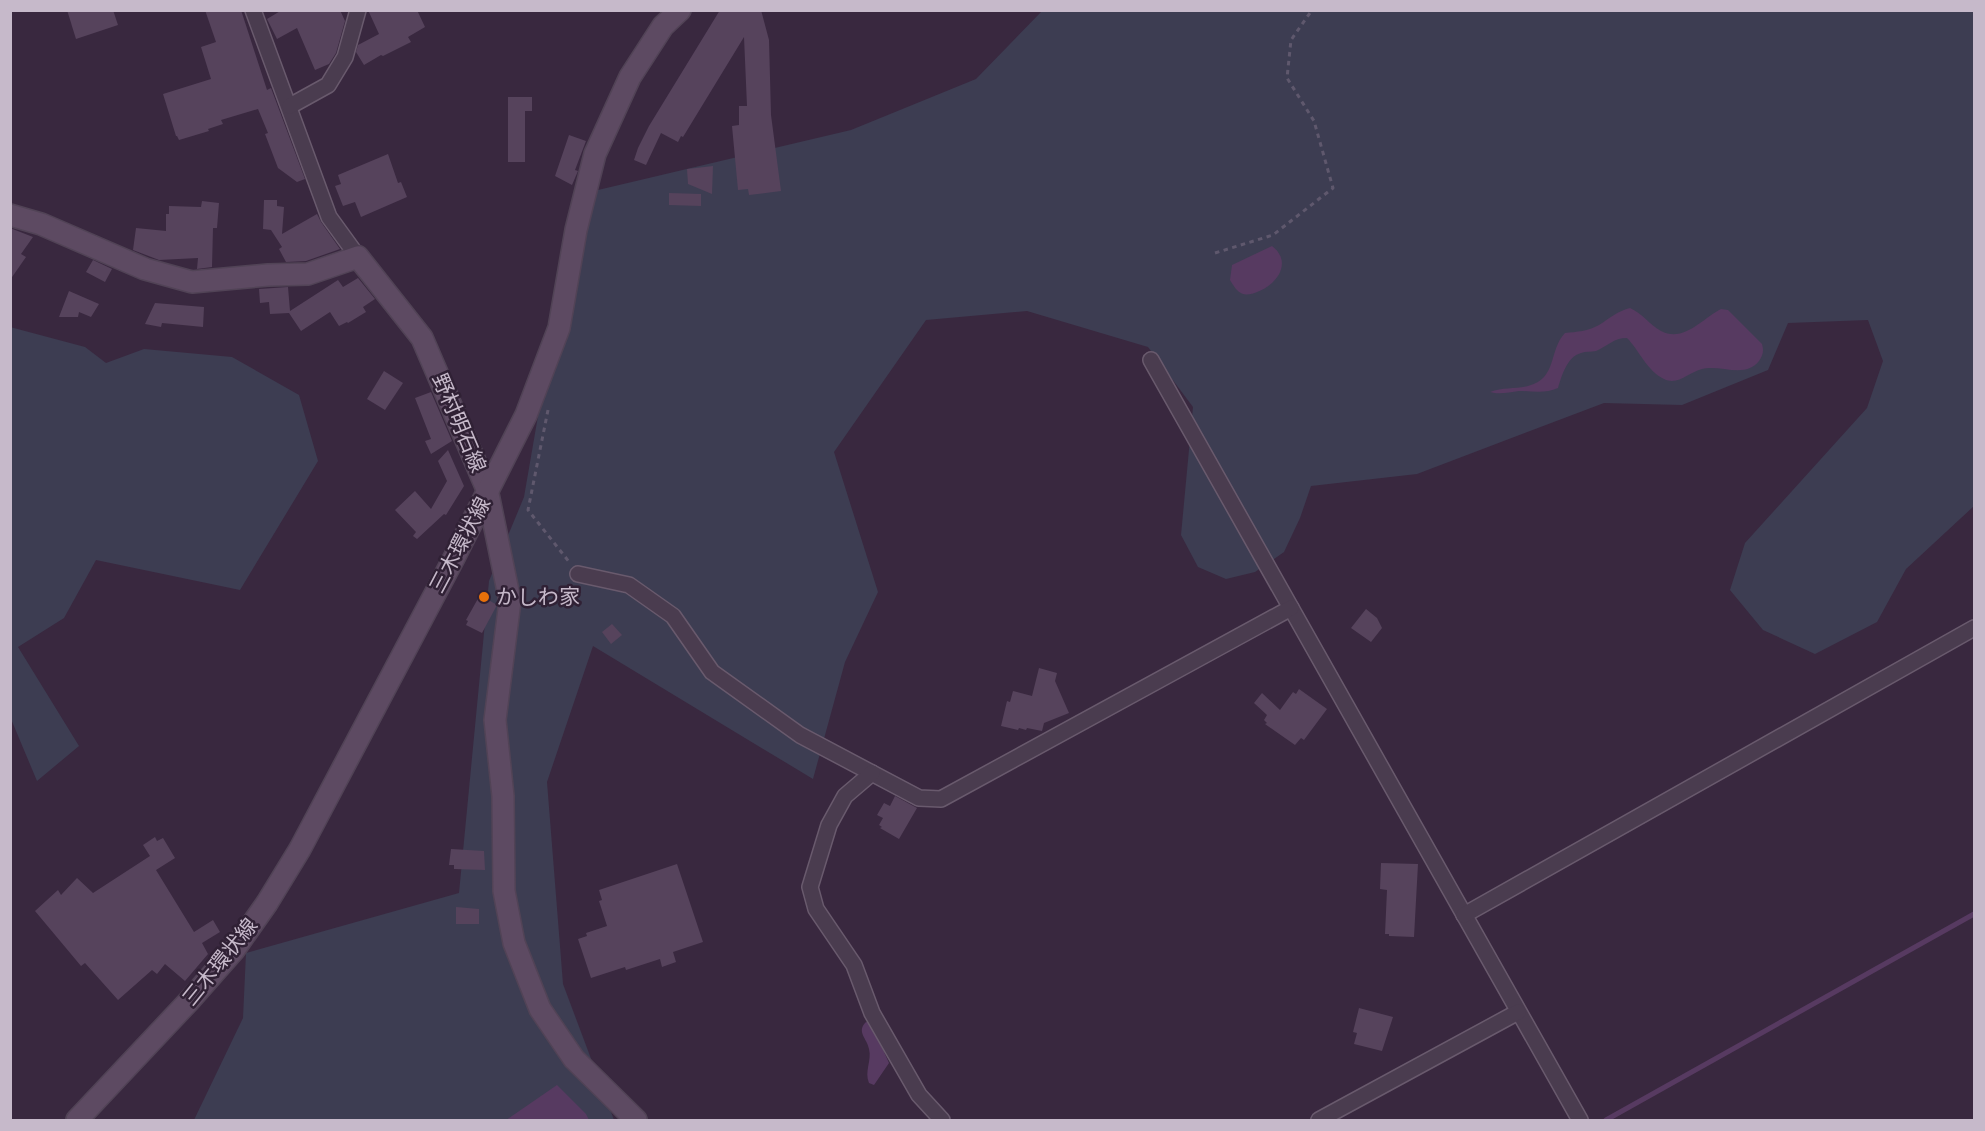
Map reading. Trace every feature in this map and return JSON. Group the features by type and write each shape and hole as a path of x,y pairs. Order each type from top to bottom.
{"main road":[{"name":"野村明石線","path":"487,489 526,416 559,328 576,230 595,154 630,77 663,26 680,10"},
{"path":"10,215 41,224 145,269 192,282 268,274 308,274 358,257"},
{"name":"野村明石線","path":"358,257 422,338 487,489"},
{"name":"三木環状線","path":"77,1120 234,950 267,903 300,849 454,558 487,489"},
{"name":"三木環状線","path":"487,489 510,601 495,720 503,796 504,891 514,943 545,1017 574,1059 636,1120"}],"street":[{"path":"253,10 329,217 358,257"},
{"path":"290,106 328,85 345,57 358,10"},
{"path":"1151,360 1580,1120"},
{"path":"578,574 629,585 673,616 712,672 800,735 919,798 940,799 1291,608"},
{"path":"1464,915 1974,628"},
{"path":"872,774 845,796 829,825 810,887 816,909 854,965 872,1013 919,1095 942,1120"},
{"path":"1319,1120 1518,1012"}],"path":[{"path":"1215,253 1273,235 1333,188 1314,121 1287,78 1291,40 1312,10"},
{"path":"534,394 549,411 528,510 578,574"}],"shaded area":[{"path":"1042,11 1974,11 1974,506 1906,569 1877,622 1815,654 1763,630 1730,590 1745,543 1867,408 1883,361 1868,320 1788,323 1768,370 1682,405 1604,403 1417,474 1311,486 1300,518 1284,552 1255,572 1226,579 1198,567 1181,535 1193,407 1148,347 1027,311 926,320 834,452 878,592 845,662 813,779 593,646 547,782 563,984 614,1120 194,1120 243,1018 246,953 459,893 489,581 524,497 556,312 598,190 851,130 976,79"},
{"path":"1272,246 1278,252 1282,266 1276,279 1255,293 1239,292 1230,280 1232,265"},
{"path":"1630,308 1657,329 1669,334 1685,332 1721,309 1728,310 1762,344 1762,355 1759,361 1747,369 1702,369 1679,380 1669,381 1653,371 1627,338 1622,338 1596,351 1585,352 1572,358 1558,388 1544,392 1490,392 1528,386 1538,382 1548,370 1556,348 1565,333 1591,329"},
{"path":"10,327 85,347 106,363 144,349 232,357 299,395 318,461 240,590 96,560 64,618 18,647 79,746 37,781 11,719"},
{"path":"866,1022 871,1023 889,1063 874,1085 869,1083 868,1079 870,1053 862,1032"},
{"path":"557,1085 586,1114 589,1120 506,1120"}],"building":[{"path":"67,10 113,10 118,25 76,39"},
{"path":"205,10 241,10 267,90 271,88 305,179 297,182 278,168 258,109 221,120 223,124 208,129 209,131 179,140 176,136 163,94 211,79 201,47 216,42"},
{"path":"282,10 340,10 345,21 336,53 329,64 315,70 297,28 277,39 267,19"},
{"path":"368,10 417,10 425,27 408,37 411,42 364,65 356,52 358,45 379,34"},
{"path":"720,10 761,10 769,40 771,115 781,191 749,195 748,189 738,190 732,126 739,125 739,106 747,106 744,37 683,137 681,136 678,142 661,133 646,165 634,160 649,126"},
{"path":"508,97 532,97 532,111 525,111 525,162 508,162"},
{"path":"569,135 586,141 572,185 555,176"},
{"path":"388,154 398,183 401,182 407,197 361,217 355,202 343,206 335,186 341,184 338,175"},
{"path":"713,166 712,194 688,184 687,169"},
{"path":"669,193 701,194 701,206 669,205"},
{"path":"264,200 277,200 277,206 284,207 282,234 317,214 340,249 306,261 286,262 279,249 282,247 271,230 263,229"},
{"path":"202,201 219,203 217,228 213,228 212,267 197,269 198,258 159,260 133,250 136,228 166,231 166,214 169,214 169,206 201,207"},
{"path":"10,228 33,237 21,254 26,257 10,280"},
{"path":"93,260 112,269 105,282 86,272"},
{"path":"358,278 375,299 363,307 366,312 339,326 330,312 301,331 289,313 270,314 269,302 260,303 259,289 288,287 290,311 338,280 343,287"},
{"path":"69,291 99,304 91,317 79,312 78,317 59,317"},
{"path":"155,303 204,307 203,327 162,323 161,327 145,324"},
{"path":"384,371 403,383 385,410 367,399"},
{"path":"431,392 452,441 431,454 425,441 431,439 415,398"},
{"path":"448,450 464,486 446,515 444,514 417,539 413,536 416,532 395,510 415,491 431,509 447,481 438,461"},
{"path":"480,595 497,605 482,633 466,625 468,621 466,620"},
{"path":"1366,609 1377,618 1382,628 1371,642 1351,628"},
{"path":"612,624 622,635 611,644 602,632"},
{"path":"1039,668 1057,673 1055,681 1069,713 1044,723 1042,731 1027,728 1018,730 1001,726 1007,701 1010,702 1013,691 1032,696"},
{"path":"1299,689 1327,709 1304,740 1301,738 1295,745 1265,724 1267,723 1264,720 1267,715 1254,703 1262,693 1280,710 1293,692 1296,694"},
{"path":"895,796 917,808 899,839 880,828 882,827 879,825 883,818 877,815 884,803 890,806"},
{"path":"155,837 157,841 163,838 175,858 156,870 194,932 213,920 220,932 202,943 208,954 185,981 165,964 157,974 152,970 118,1000 85,963 81,966 35,911 58,890 61,895 77,878 93,893 150,856 143,845"},
{"path":"451,849 484,851 485,870 454,869 454,865 449,865"},
{"path":"1381,863 1418,864 1414,937 1385,934 1387,890 1380,889"},
{"path":"677,864 703,942 673,952 676,962 662,967 660,959 591,978 578,939 587,936 586,933 607,926 599,901 602,900 599,890"},
{"path":"456,907 479,909 479,924 456,924"},
{"path":"1359,1008 1393,1017 1382,1051 1354,1044 1357,1033 1353,1032"}],"waterway":[{"path":"1606,1120 1974,914"}],"place":[{"name":"かしわ家","path":"484,597"}]}
